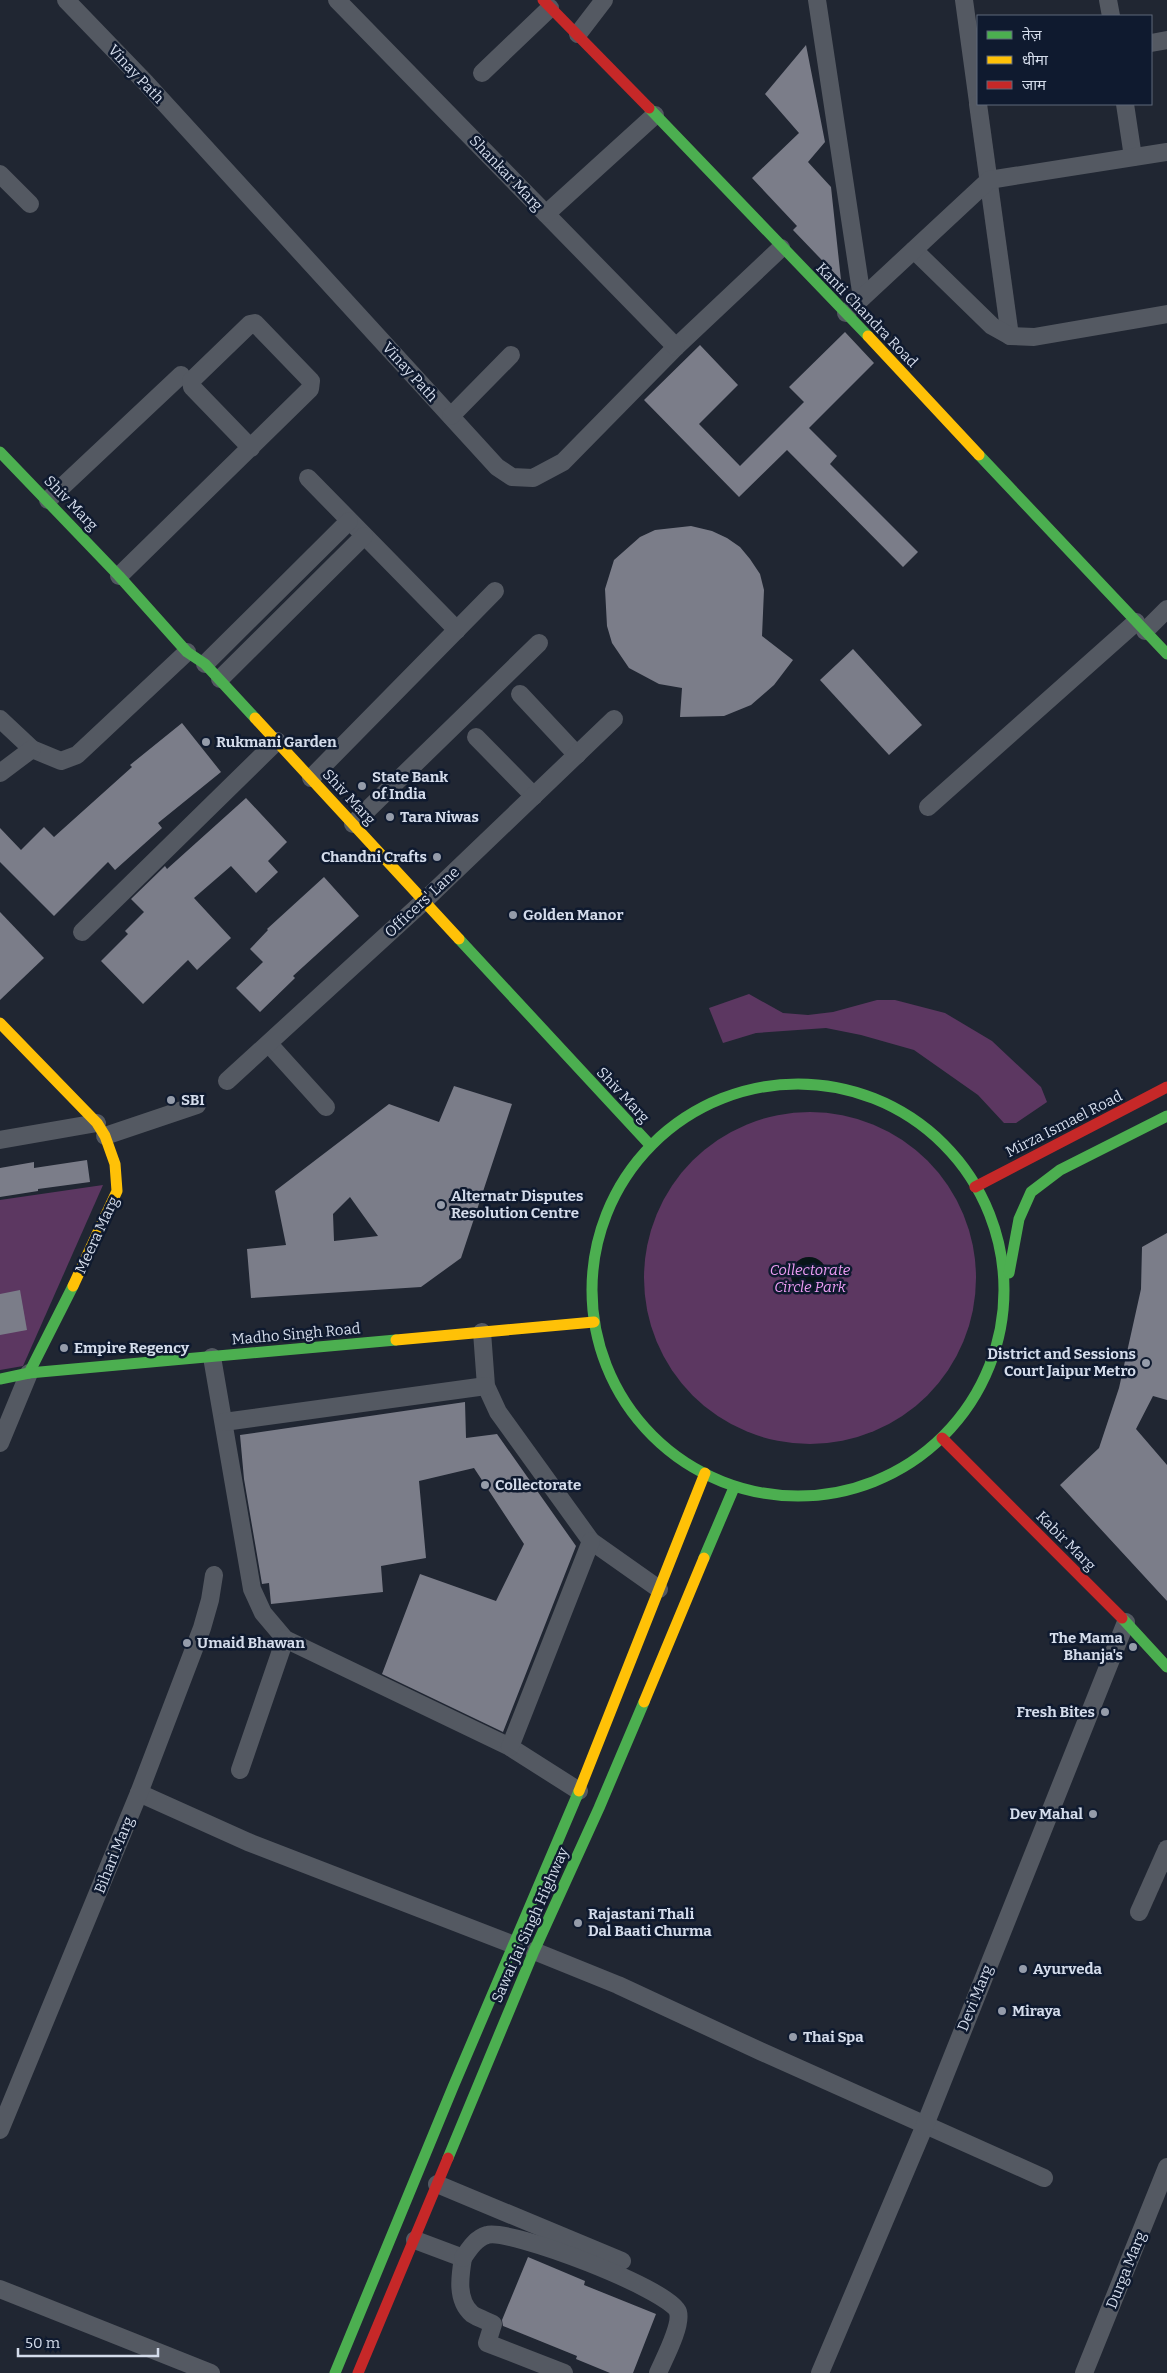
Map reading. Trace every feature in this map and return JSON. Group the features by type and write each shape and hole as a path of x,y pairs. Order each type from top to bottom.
{"main road":[{"name":"Kanti Chandra Road","path":"546,4 578,34 781,248 846,313 1167,654"},
{"name":"Shiv Marg","path":"0,452 120,576 187,652 205,664 220,679 650,1145"},
{"name":"Meera Marg","path":"0,1023 101,1129 115,1164 117,1191 29,1374"},
{"path":"1003,1305 1002,1258 986,1210 975,1187 940,1140 890,1105 847,1089 798,1083 743,1090 694,1110 650,1145 621,1182 605,1216 592,1270 594,1322 606,1365 627,1406 664,1447 733,1490 806,1497 859,1488 908,1465 942,1438 969,1406 991,1364 1003,1305 1019,1219 1031,1192 1060,1170 1167,1116"},
{"name":"Mirza Ismael Road","path":"975,1187 1167,1087"},
{"name":"Madho Singh Road","path":"0,1379 29,1374 594,1322"},
{"name":"Kabir Marg","path":"942,1438 1126,1622 1167,1667"},
{"path":"335,2373 423,2158 579,1792 705,1473"},
{"name":"Sawai Jai Singh Highway","path":"358,2373 415,2240 534,1950 599,1808 733,1490"}],"street":[{"name":"Vinay Path","path":"66,0 146,83 497,467 512,477 533,478 563,462 676,346 781,248"},
{"name":"Shankar Marg","path":"337,0 676,346"},
{"path":"578,34 604,0"},
{"path":"818,0 862,298"},
{"path":"964,0 977,96"},
{"path":"1108,0 1111,15"},
{"path":"482,74 546,4"},
{"path":"1152,43 1167,40"},
{"path":"978,105 1010,336"},
{"path":"1125,105 1133,157"},
{"path":"546,214 655,115"},
{"path":"846,313 990,180 1167,152"},
{"path":"0,174 30,204"},
{"path":"914,250 992,326 1010,336 1034,337 1167,314"},
{"path":"120,576 310,389 312,385 310,381 255,323 250,324 191,381 192,387 250,448"},
{"path":"450,416 511,355"},
{"path":"48,500 181,375"},
{"path":"308,478 457,630"},
{"path":"205,664 349,521"},
{"path":"220,679 364,536"},
{"path":"311,778 494,591"},
{"path":"928,807 1140,626 1167,609"},
{"path":"353,824 539,643"},
{"path":"0,720 32,749 61,761 77,755 187,652"},
{"path":"520,694 577,755"},
{"name":"Officers' Lane","path":"227,1081 424,901 614,720"},
{"path":"476,737 534,796"},
{"path":"82,932 276,741"},
{"path":"0,773 32,749"},
{"path":"269,1044 326,1107"},
{"path":"0,1140 101,1129 197,1105"},
{"path":"482,1332 486,1386 498,1412 591,1541 660,1589"},
{"path":"212,1357 252,1590 263,1612 285,1639 510,1746 579,1792"},
{"name":"Meera Marg","path":"0,1443 29,1374"},
{"path":"224,1422 486,1386"},
{"path":"510,1746 591,1541"},
{"name":"Bihari Marg","path":"0,2130 139,1793 202,1628 210,1600 214,1574"},
{"name":"Devi Marg","path":"820,2373 925,2125 1126,1622"},
{"path":"240,1770 285,1639"},
{"path":"139,1793 248,1842 514,1945"},
{"path":"1139,1912 1167,1849"},
{"path":"534,1950 618,1985 760,2052 1044,2178"},
{"name":"Durga Marg","path":"1084,2373 1167,2168"},
{"path":"437,2184 622,2261"},
{"path":"564,2373 487,2343 493,2324 472,2313 462,2299 460,2279 463,2258 472,2245 488,2235 511,2235 607,2269 665,2298 677,2310 679,2322 658,2373"},
{"path":"415,2240 463,2258"},
{"path":"0,2289 211,2373"}],"green space":[{"path":"749,994 783,1013 808,1015 833,1012 877,1000 895,1000 945,1013 992,1041 1041,1087 1047,1102 1016,1123 1004,1123 978,1095 914,1050 861,1035 826,1028 756,1033 723,1043 709,1008"},
{"name":"Collectorate Circle Park","path":"794,1112 826,1112 858,1119 888,1131 916,1149 939,1172 964,1214 976,1262 973,1310 964,1342 939,1384 916,1407 888,1425 858,1437 826,1444 794,1444 762,1437 732,1425 704,1407 681,1384 663,1356 651,1326 644,1294 644,1262 651,1230 663,1200 681,1172 704,1149 732,1131 762,1119"},
{"path":"103,1185 23,1366 0,1370 0,1200"}],"shaded area":[{"path":"809,1257 821,1263 827,1275 821,1287 809,1293 797,1287 791,1275 797,1263"}],"building":[{"path":"806,45 825,142 808,162 831,187 841,280 793,230 797,226 752,178 799,133 765,94"},
{"path":"845,332 874,363 809,428 837,456 830,464 918,552 903,567 787,450 739,497 644,400 700,345 738,385 699,424 740,466 804,402 789,387"},
{"path":"691,526 712,531 727,538 740,547 750,559 760,574 764,590 762,636 793,660 774,685 751,705 724,716 680,717 682,688 659,684 629,668 612,643 607,626 605,589 614,560 640,537 655,530"},
{"path":"853,649 922,725 889,755 820,680"},
{"path":"182,723 221,772 158,823 162,828 115,870 108,862 54,916 0,862 0,828 21,850 44,827 54,837 132,767 130,765"},
{"path":"246,798 287,842 268,861 278,872 256,893 231,866 194,898 231,938 197,970 188,960 143,1004 101,961 128,934 125,931 144,912 131,899 165,866 167,869"},
{"path":"324,877 359,916 293,976 295,978 260,1012 236,988 263,962 250,949 267,929"},
{"path":"0,912 44,958 0,1000"},
{"name":"Alternatr Disputes Resolution Centre","path":"454,1086 512,1104 461,1258 421,1287 251,1298 247,1249 286,1245 275,1191 389,1104 439,1122","holes":["350,1197 378,1236 334,1241 333,1214"]},
{"path":"87,1160 90,1182 38,1189 38,1191 0,1197 0,1168 34,1162 34,1168"},
{"path":"1167,1233 1167,1400 1153,1396 1136,1429 1167,1465 1167,1601 1060,1485 1099,1448 1119,1388 1141,1289 1142,1247"},
{"path":"20,1290 27,1330 0,1335 0,1294"},
{"path":"465,1402 466,1438 497,1434 576,1546 503,1732 382,1674 420,1574 496,1601 524,1544 474,1468 419,1481 426,1558 381,1566 383,1592 271,1604 269,1583 262,1584 244,1479 240,1435"},
{"path":"528,2257 585,2281 584,2285 656,2314 633,2373 610,2373 576,2359 577,2356 503,2326 502,2320"}],"traffic: fast":[{"path":"649,108 868,336"},
{"path":"0,452 119,576 187,652 205,664 255,718"},
{"path":"979,455 1167,654"},
{"path":"459,939 650,1145"},
{"path":"798,1084 838,1088 877,1100 912,1119 943,1145 969,1176 988,1211 1000,1250 1004,1290 1000,1330 988,1369 969,1404 943,1435 912,1461 877,1480 838,1492 798,1496 758,1492 719,1480 684,1461 653,1435 627,1404 608,1369 596,1330 592,1290 596,1250 608,1211 627,1176 653,1145 684,1119 719,1100 758,1088 798,1084"},
{"path":"1009,1273 1019,1219 1031,1192 1060,1170 1167,1116"},
{"path":"29,1373 73,1286"},
{"path":"0,1379 29,1373 396,1340"},
{"path":"704,1558 733,1490"},
{"path":"1122,1618 1167,1667"},
{"path":"448,2158 534,1951 599,1808 644,1702"},
{"path":"335,2373 453,2087 579,1791"}],"traffic: slow":[{"path":"868,336 979,455"},
{"path":"255,718 459,939"},
{"path":"0,1023 97,1123 105,1136 115,1164 117,1191 73,1286"},
{"path":"396,1340 594,1322"},
{"path":"579,1791 705,1473"},
{"path":"644,1702 704,1558"}],"traffic: jam":[{"path":"543,0 649,108"},
{"path":"975,1187 1167,1087"},
{"path":"942,1438 1122,1618"},
{"path":"358,2373 448,2158"}],"place":[{"name":"Rukmani Garden","path":"206,742"},
{"name":"State Bank of India","path":"362,786"},
{"name":"Tara Niwas","path":"390,817"},
{"name":"Chandni Crafts","path":"437,857"},
{"name":"Golden Manor","path":"513,915"},
{"name":"SBI","path":"171,1100"},
{"name":"Alternatr Disputes Resolution Centre","path":"441,1205"},
{"name":"Empire Regency","path":"64,1348"},
{"name":"District and Sessions Court Jaipur Metro","path":"1146,1363"},
{"name":"Collectorate","path":"485,1485"},
{"name":"Umaid Bhawan","path":"187,1643"},
{"name":"The Mama Bhanja's","path":"1133,1647"},
{"name":"Fresh Bites","path":"1105,1712"},
{"name":"Dev Mahal","path":"1093,1814"},
{"name":"Rajastani Thali Dal Baati Churma","path":"578,1923"},
{"name":"Ayurveda","path":"1023,1969"},
{"name":"Miraya","path":"1002,2011"},
{"name":"Thai Spa","path":"793,2037"}]}
